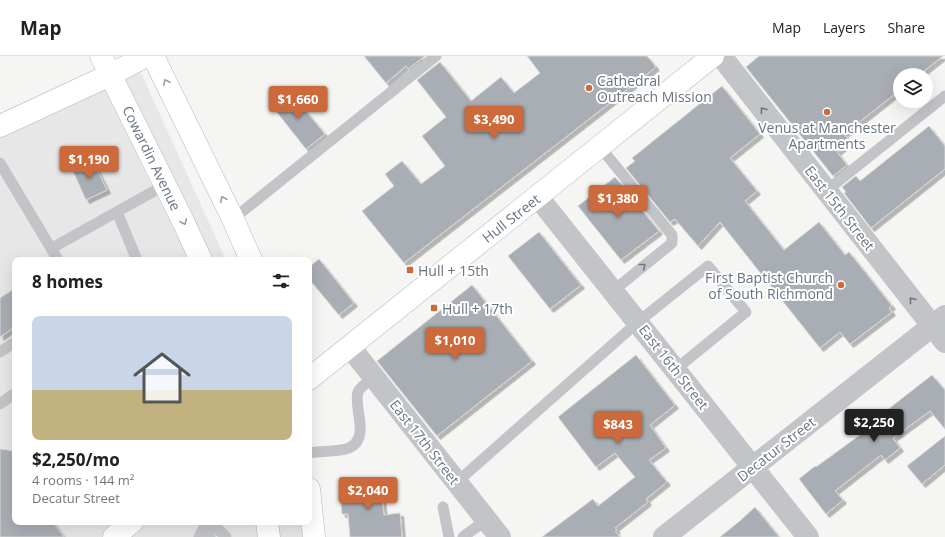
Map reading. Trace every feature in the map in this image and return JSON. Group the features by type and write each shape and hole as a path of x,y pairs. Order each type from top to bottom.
{"main road":[{"path":"0,126 106,65 146,56"},
{"path":"153,56 233,219 250,257"},
{"name":"Hull Street","path":"312,377 713,56"},
{"name":"Cowardin Avenue","path":"106,65 200,257"},
{"path":"312,518 314,537"},
{"path":"114,537 128,525"},
{"path":"267,525 269,537"}],"street":[{"name":"East 15th Street","path":"721,56 826,191 941,328"},
{"name":"East 16th Street","path":"538,197 808,537"},
{"name":"Decatur Street","path":"664,537 753,466 941,328"},
{"name":"East 17th Street","path":"350,347 500,537"}],"lane":[{"path":"233,219 436,56"},
{"path":"826,191 945,96"},
{"path":"600,147 672,235 672,243 613,291"},
{"path":"0,163 56,257"},
{"path":"52,248 165,185"},
{"path":"117,212 136,257"},
{"path":"457,482 638,322 708,266 746,312 676,369"},
{"path":"0,352 12,344"},
{"path":"312,453 350,448 356,442 360,435 358,394 360,388 374,377"},
{"path":"0,404 12,395"},
{"path":"443,507 450,537"},
{"path":"463,537 486,520"},
{"path":"199,537 207,525"},
{"path":"209,525 210,537"},
{"path":"212,525 226,537"}],"shaded area":[{"path":"138,66 225,257 12,257 12,525 306,525 307,537 0,537 0,130"}],"building":[{"path":"364,56 425,56 408,69 406,66 386,83"},
{"path":"527,56 647,56 656,67 404,263 362,211 394,186 385,174 402,161 421,184 445,166 422,136 446,117 417,80 440,62 471,101 501,77 514,93 540,73"},
{"name":"Venus at Manchester Apartments","path":"759,56 943,56 928,68 893,68 893,96 844,134 850,142 837,152 847,165 833,176 746,67"},
{"path":"722,86 760,134 730,158 757,191 745,201 784,250 819,222 845,255 849,252 892,306 889,308 892,312 850,344 840,332 820,348 720,222 698,246 675,219 670,222 626,168 635,161 632,158"},
{"path":"290,92 325,134 306,149 272,106"},
{"path":"929,126 945,146 945,169 871,228 844,193 846,192 842,187 856,176 860,181"},
{"path":"86,162 95,166 107,190 86,200 72,169"},
{"path":"615,177 659,231 621,260 578,206"},
{"path":"539,232 581,285 550,309 508,256"},
{"path":"319,259 354,303 339,315 312,283 312,265"},
{"path":"472,285 532,361 437,436 377,361"},
{"path":"12,290 12,329 0,337 0,298"},
{"path":"636,355 675,405 650,425 666,448 649,460 667,482 646,499 648,502 615,528 617,530 615,531 620,537 542,537 593,499 598,506 635,477 615,453 596,467 558,417"},
{"path":"932,375 945,390 945,429 930,411 893,438 900,448 885,460 881,455 835,491 843,500 826,514 799,479 864,432 859,426 874,415 877,418"},
{"path":"945,436 945,465 922,484 907,466"},
{"path":"0,449 12,451 12,525 55,525 64,537 0,537"},
{"path":"380,480 384,515 400,513 402,537 350,537 348,514 342,514 339,485"},
{"path":"755,507 779,537 720,537 741,520"}],"place":[{"name":"Cathedral Outreach Mission","path":"589,88"},
{"name":"Venus at Manchester Apartments","path":"827,112"},
{"name":"Hull + 15th","path":"410,270"},
{"name":"First Baptist Church of South Richmond","path":"841,285"},
{"name":"Hull + 17th","path":"434,308"}]}
